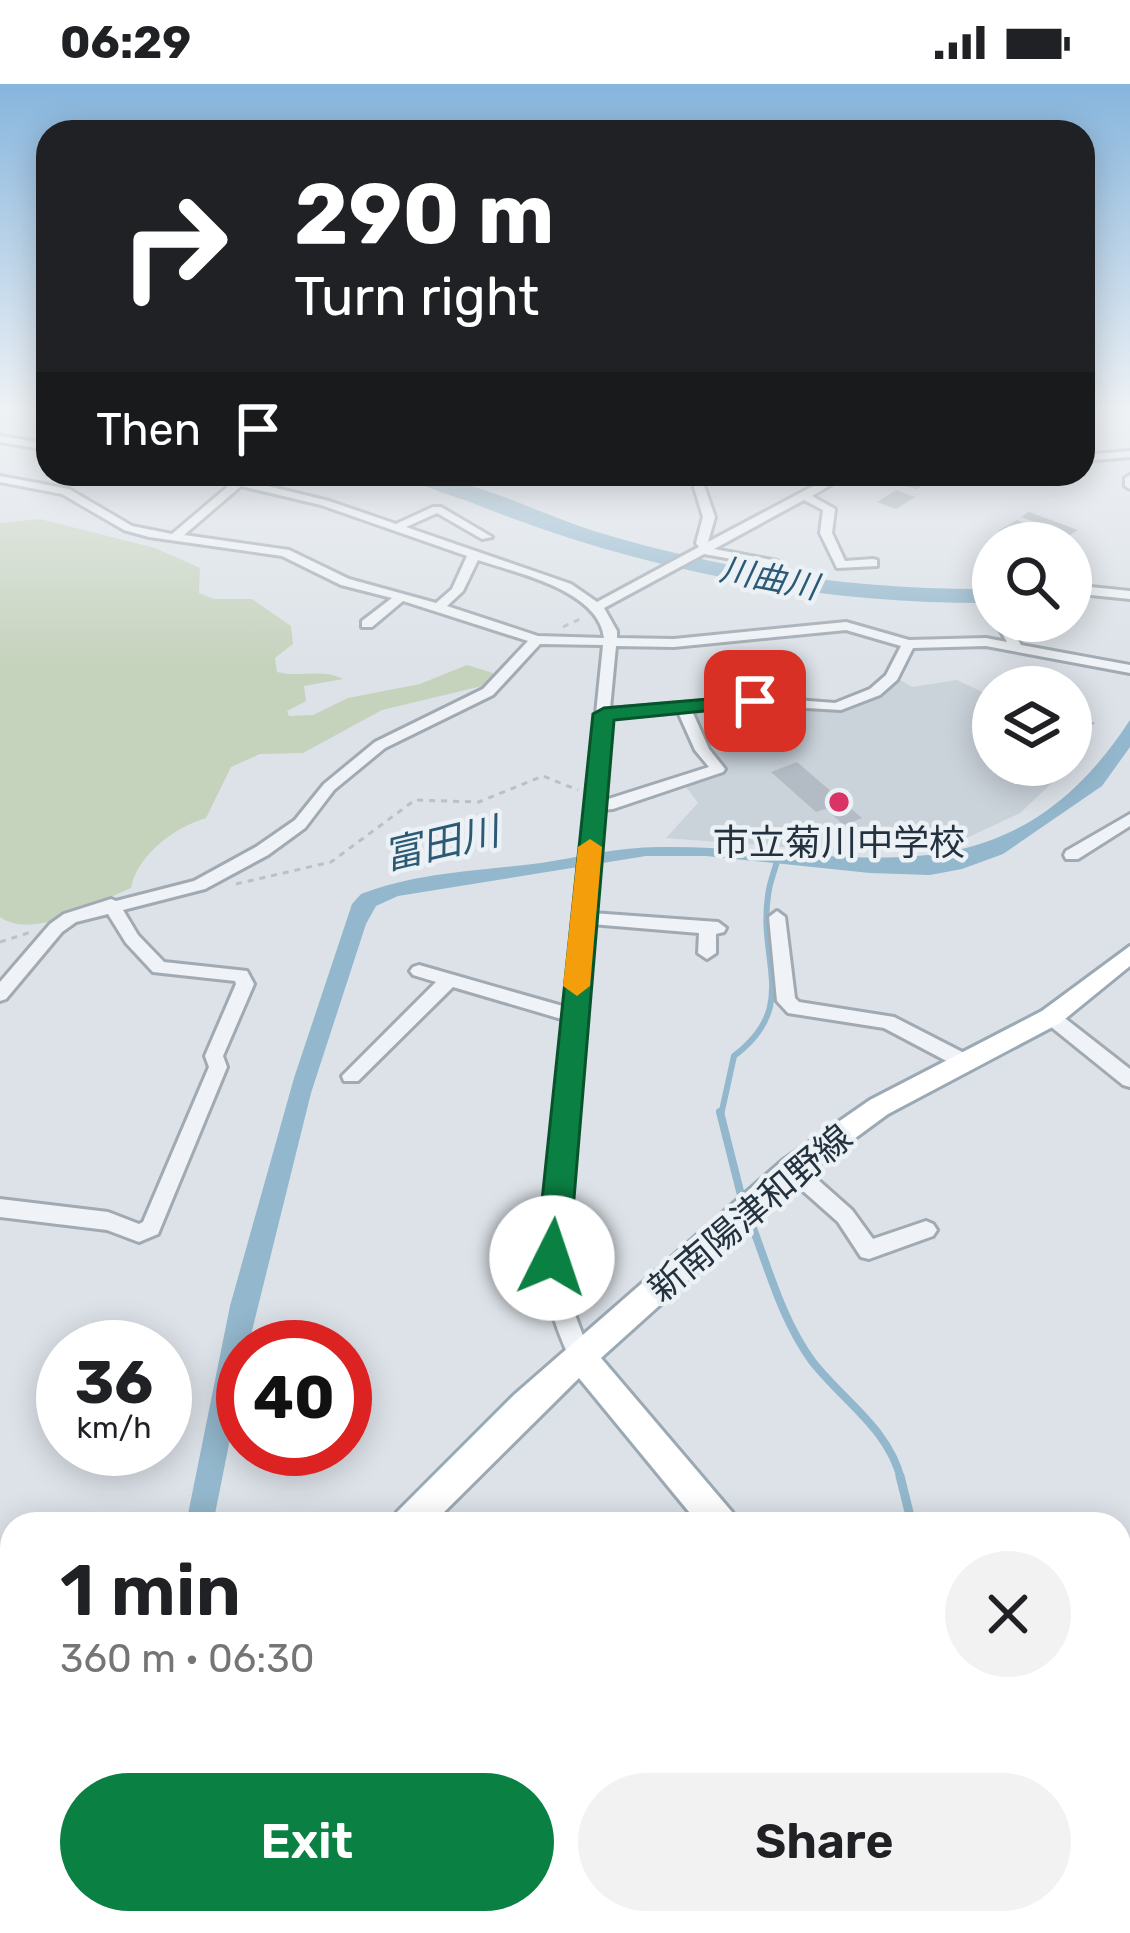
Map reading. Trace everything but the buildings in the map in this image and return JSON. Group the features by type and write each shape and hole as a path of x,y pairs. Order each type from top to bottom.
{"main road":[{"name":"新南陽津和野線","path":"421,1512 509,1421 792,1169 879,1107 1051,1017 1130,954"},
{"path":"582,1359 710,1512"}],"street":[{"path":"71,495 128,528 286,553 345,582 537,640 674,643 828,626 864,629 908,644 1015,645 1130,669"},
{"path":"174,538 224,495"},
{"path":"300,495 567,587 597,607 611,631 551,1282 560,1319 582,1359"},
{"path":"702,495 709,517 705,549 773,565"},
{"path":"597,607 803,496 829,509 826,533 841,566 873,563"},
{"path":"396,527 436,509 486,537"},
{"path":"438,607 457,591 474,555"},
{"path":"1092,591 1130,595"},
{"path":"367,624 401,596"},
{"path":"0,994 56,928 111,905 199,884 285,836 329,787 380,745 488,692 537,640"},
{"path":"604,714 755,701 836,707 875,692 892,677 908,644"},
{"path":"596,801 608,806 718,770 702,750 684,709"},
{"path":"1072,855 1130,819"},
{"path":"0,1208 108,1221 139,1233 151,1228 218,1067 214,1057 245,984 241,975 159,968 132,939 111,905"},
{"path":"777,916 786,1001 794,1008 888,1022 963,1061"},
{"path":"583,918 713,928 707,953"},
{"path":"419,971 574,1016"},
{"path":"351,1076 448,981"},
{"path":"1051,1017 1130,1080"},
{"path":"792,1169 845,1216 869,1250 926,1230"}],"path":[{"path":"537,640 597,607"},
{"path":"199,884 246,883 331,862 415,800 479,802 543,776 596,801"}],"shaded area":[{"path":"900,680 912,687 957,680 972,687 972,786 1049,786 1020,813 943,849 854,852 666,838 698,803 684,784 724,771 704,749 689,711 756,703 831,712 869,700"}],"green space":[{"path":"40,519 155,548 200,568 199,593 214,599 252,599 291,626 293,644 275,658 277,672 343,679 304,686 306,701 287,711 289,716 313,715 348,698 420,684 467,665 496,674 486,685 382,710 303,753 260,754 231,767 206,818 159,844 141,864 131,888 65,917 30,925 14,923 0,917 0,523"}],"water":[{"path":"1130,720 1130,747 1102,786 1003,854 962,869 930,875 870,873 706,856 646,856 398,896 376,906 311,1093 255,1320 227,1320 294,1078 352,904 361,894 427,877 644,847 918,856 975,845 1030,822 1075,786 1092,786 1092,767"},
{"path":"216,1375 216,1476 223,1476 215,1512 188,1512"}],"waterway":[{"name":"川曲川","path":"471,495 598,539 710,568 822,588 972,596"},
{"path":"721,1115 734,1056 754,1037 771,1001 766,920 778,858"},
{"path":"720,1112 743,1203"},
{"path":"748,1215 801,1345 875,1430 900,1476"},
{"path":"900,1476 909,1512"}],"slow traffic":[{"path":"577,986 590,847"}],"place":[{"name":"市立菊川中学校","path":"839,802"}],"route":[{"path":"552,1258 604,714 755,701"}],"water label":[{"name":"富田川","path":"441,844"}]}
